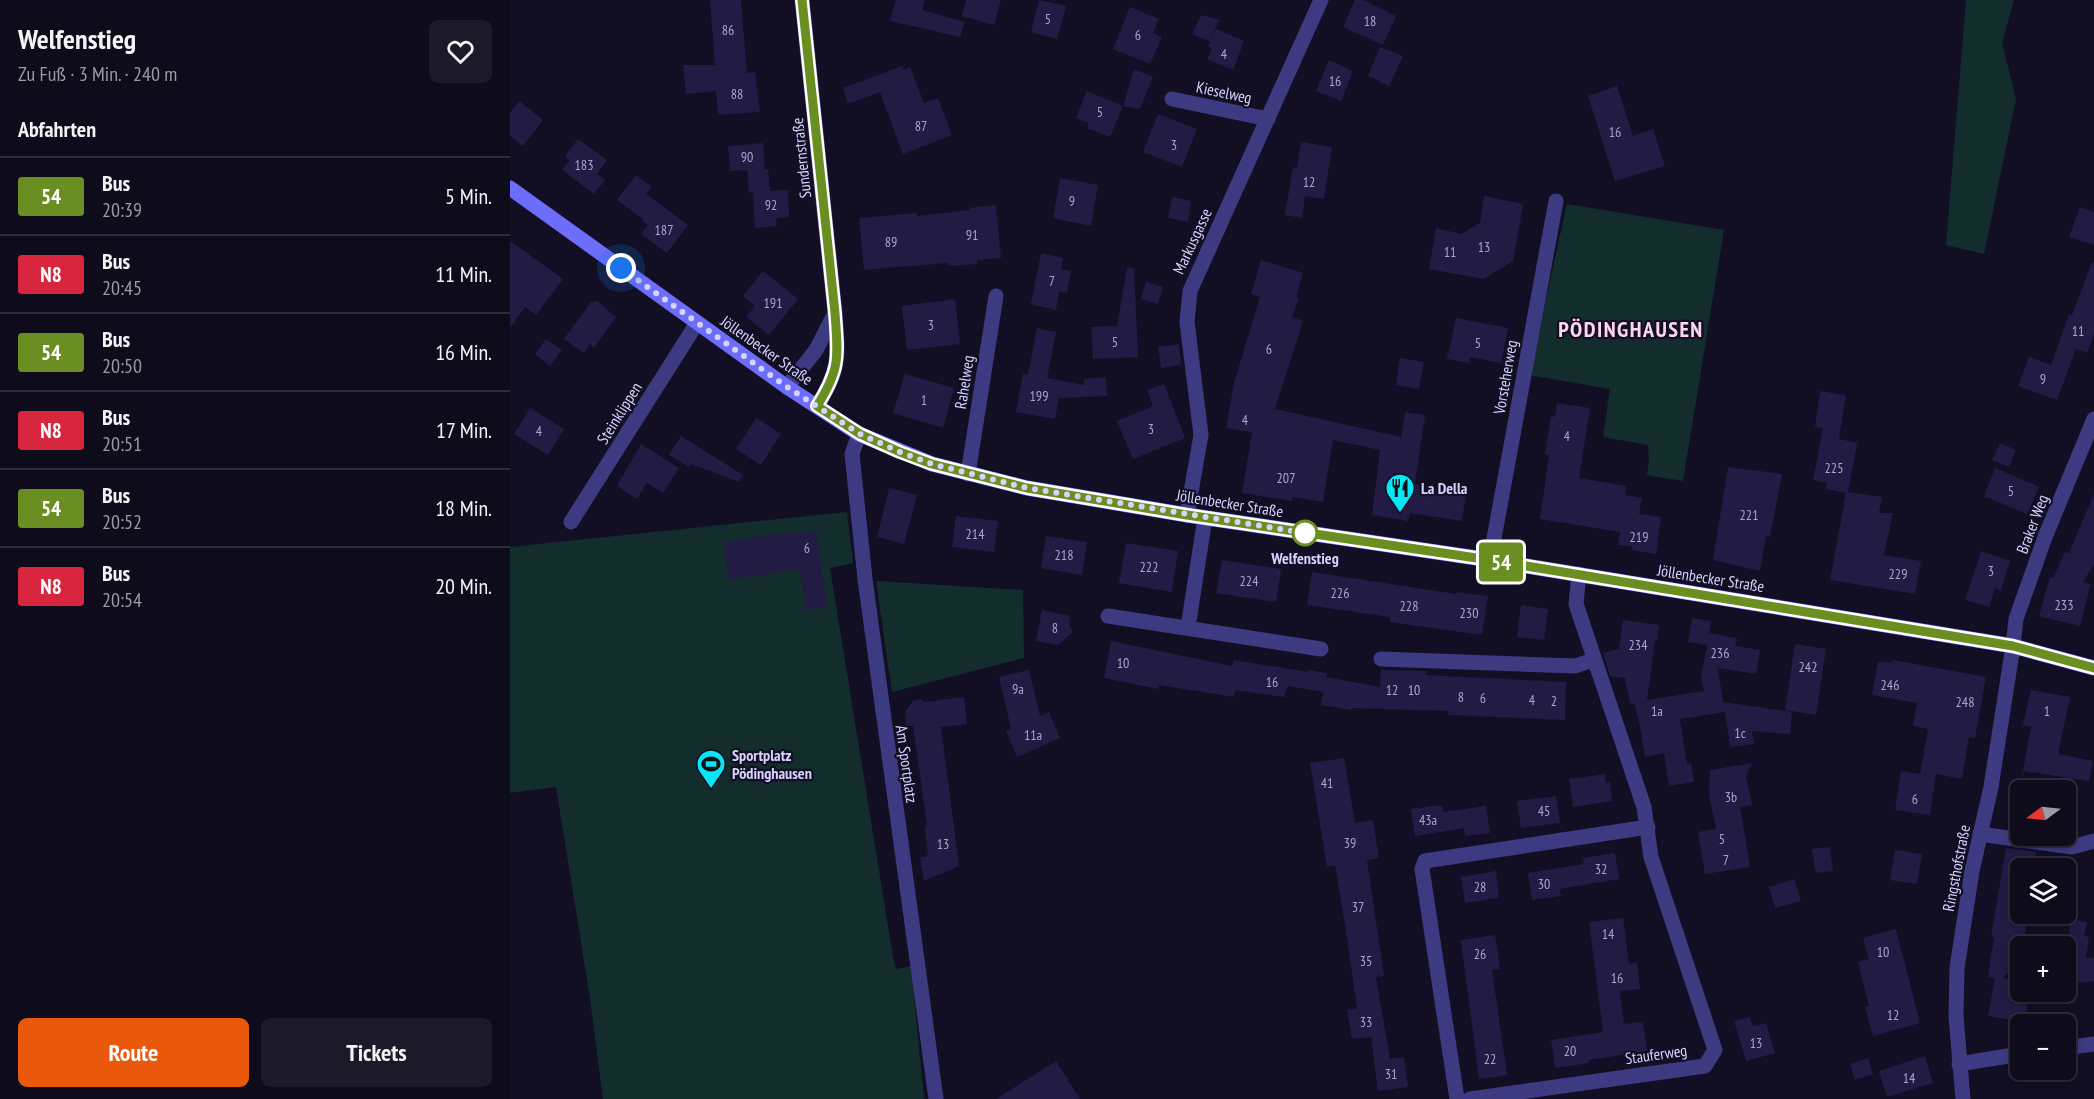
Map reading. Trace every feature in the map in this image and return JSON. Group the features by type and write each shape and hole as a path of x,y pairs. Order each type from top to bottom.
{"main road":[{"name":"Jöllenbecker Straße","path":"510,188 787,387 860,434 900,452 968,474 1027,488 1205,518 1579,574 2013,646 2094,668"}],"street":[{"name":"Sundernstraße","path":"802,0 838,360 831,384 817,406"},
{"name":"Markusgasse","path":"1187,515 1201,435 1187,322 1190,291 1321,0"},
{"name":"Kieselweg","path":"1172,99 1268,119"},
{"name":"Vorsteherweg","path":"1490,560 1556,201"},
{"name":"Rahelweg","path":"968,474 996,296"},
{"path":"787,387 816,350 835,313"},
{"name":"Steinklippen","path":"571,522 697,322"},
{"name":"Braker Weg","path":"2013,646 2016,619 2037,558 2094,419"},
{"name":"Am Sportplatz","path":"860,434 852,454 863,568 927,1050 936,1099"},
{"path":"1188,627 1205,518"},
{"name":"Stauferweg","path":"1470,1099 1706,1066 1715,1050 1651,857 1644,807 1576,604 1579,574"},
{"path":"1108,616 1321,649"},
{"name":"Ringsthofstraße","path":"1962,1099 1956,1016 1957,968 1980,834 1991,787 2013,646"},
{"path":"1381,659 1575,666 1593,660"},
{"path":"1457,1099 1422,869 1425,861 1648,827"},
{"path":"1980,834 2072,847 2094,841"},
{"path":"2076,1047 2094,1044"},
{"path":"1959,1064 2010,1056"}],"green space":[{"path":"1966,0 2014,0 2002,43 2016,99 1984,254 1946,245"},
{"path":"1567,204 1724,230 1683,481 1647,475 1648,445 1603,437 1610,389 1529,375"},
{"name":"Sportplatz Pödinghausen","path":"847,512 853,563 830,568 893,957 896,969 911,966 924,1099 603,1099 590,998 556,787 510,793 510,547"},
{"path":"876,581 1023,590 1024,658 892,692"}],"building":[{"path":"710,0 741,0 747,73 755,72 760,112 718,115 716,91 686,94 683,65 715,65"},
{"path":"896,0 925,0 922,10 965,22 960,37 890,21"},
{"path":"966,0 1001,0 994,25 962,16"},
{"path":"1039,0 1066,6 1057,39 1031,32"},
{"path":"1355,0 1363,0 1396,16 1383,45 1343,27"},
{"path":"1130,7 1159,19 1153,33 1162,37 1150,64 1113,49"},
{"path":"1201,15 1219,20 1210,41 1216,29 1244,41 1233,70 1207,59 1212,48 1208,46 1210,42 1192,34"},
{"path":"1380,47 1403,56 1389,86 1368,76"},
{"path":"1329,60 1353,71 1341,101 1316,91"},
{"path":"902,66 903,70 910,67 924,103 938,98 952,135 903,154 880,92 848,104 843,88"},
{"path":"1134,69 1153,77 1140,109 1123,106"},
{"path":"1617,86 1633,136 1653,129 1665,166 1615,181 1588,96"},
{"path":"1087,91 1123,106 1110,137 1087,128 1089,123 1076,118"},
{"path":"519,101 543,120 523,146 510,136 510,113"},
{"path":"1158,114 1197,129 1182,167 1143,152"},
{"path":"578,139 607,160 597,174 605,180 594,194 562,170 570,160 565,156"},
{"path":"1301,142 1332,147 1324,199 1305,196 1302,218 1285,215 1293,167 1297,168"},
{"path":"763,143 770,191 788,190 789,217 776,218 777,226 755,228 753,192 749,193 747,170 730,171 728,146"},
{"path":"636,175 652,187 646,194 688,225 667,253 641,234 648,225 643,222 644,220 617,200"},
{"path":"1060,178 1098,185 1091,226 1053,218"},
{"path":"1484,196 1523,204 1513,261 1483,279 1429,269 1436,228 1461,234 1480,223"},
{"path":"1172,197 1191,201 1188,222 1168,218"},
{"path":"996,205 1001,258 977,260 977,264 949,266 948,263 864,270 859,218 917,213 917,216"},
{"path":"2080,207 2094,212 2094,245 2069,237"},
{"path":"510,241 563,279 536,315 525,307 510,328"},
{"path":"1041,253 1063,258 1061,269 1071,271 1067,293 1059,291 1056,310 1031,304"},
{"path":"1261,260 1303,273 1296,297 1299,298 1292,317 1303,321 1275,409 1401,437 1405,412 1425,415 1415,484 1466,493 1462,521 1410,513 1408,521 1372,515 1380,450 1333,440 1323,502 1293,497 1292,501 1242,493 1252,432 1226,428 1234,383 1260,297 1251,294"},
{"path":"2092,262 2094,262 2094,334 2087,353 2076,349 2057,400 2018,386 2029,357 2051,365 2069,314 2072,315"},
{"path":"1127,268 1134,268 1138,357 1093,359 1091,327 1117,326"},
{"path":"763,271 798,299 769,335 746,317 755,306 743,296"},
{"path":"1146,282 1163,287 1158,304 1141,299"},
{"path":"955,299 960,344 907,350 902,306"},
{"path":"597,301 616,317 594,348 590,344 584,353 564,339 591,302"},
{"path":"1456,318 1508,328 1501,363 1470,357 1469,363 1447,359"},
{"path":"1037,328 1056,332 1047,378 1084,385 1084,379 1106,377 1107,396 1059,398 1055,419 1016,412 1023,374 1028,375"},
{"path":"546,339 562,350 550,366 535,354"},
{"path":"1179,344 1181,365 1161,368 1158,347"},
{"path":"1400,358 1424,362 1419,389 1396,385"},
{"path":"905,374 954,388 943,428 893,413"},
{"path":"1164,384 1185,438 1133,459 1117,421 1153,406 1147,390"},
{"path":"1820,391 1846,395 1839,439 1857,443 1848,492 1882,497 1879,513 1893,513 1884,555 1921,561 1915,594 1830,580 1846,493 1826,489 1827,483 1813,480 1823,428 1815,427"},
{"path":"1557,403 1590,408 1579,478 1626,486 1625,495 1642,498 1639,514 1661,517 1656,554 1631,550 1632,546 1618,545 1620,532 1540,519 1549,455 1545,454 1551,416 1555,417"},
{"path":"530,408 564,429 548,455 514,434"},
{"path":"756,418 781,434 761,465 736,449"},
{"path":"681,436 743,475 739,482 691,464 689,467 669,455"},
{"path":"2000,443 2016,450 2009,467 1992,460"},
{"path":"641,444 679,468 663,493 647,483 637,499 617,486"},
{"path":"1728,467 1782,474 1770,537 1766,536 1760,571 1713,560"},
{"path":"1995,468 2039,487 2027,514 1984,496"},
{"path":"889,488 917,495 904,544 877,537"},
{"path":"2094,494 2094,564 2083,582 2091,584 2080,626 2039,616 2050,577 2053,578 2065,552 2069,553"},
{"path":"956,516 998,521 994,552 952,547"},
{"path":"794,531 794,533 816,531 827,607 806,610 800,569 729,580 723,542"},
{"path":"1046,536 1087,542 1082,575 1041,568"},
{"path":"1126,543 1178,551 1172,592 1119,583"},
{"path":"1981,551 2010,561 2001,590 1995,588 1989,607 1965,600"},
{"path":"1222,560 1281,569 1276,602 1216,593"},
{"path":"1312,572 1456,594 1456,592 1488,596 1482,635 1390,622 1390,617 1307,605"},
{"path":"1521,605 1548,609 1544,640 1517,637"},
{"path":"1042,610 1070,616 1069,624 1073,632 1058,645 1036,641"},
{"path":"1692,618 1711,621 1709,633 1737,638 1735,646 1760,650 1756,674 1718,668 1723,702 1792,712 1790,734 1752,731 1754,744 1730,747 1725,712 1680,719 1687,764 1691,763 1694,782 1669,786 1664,753 1645,757 1639,722 1634,703 1630,704 1625,678 1610,676 1603,653 1619,649 1623,620 1659,625 1647,700 1704,691 1701,677 1707,645 1688,642"},
{"path":"1111,641 1232,666 1234,660 1327,673 1326,677 1380,687 1381,670 1426,671 1426,675 1566,682 1565,720 1448,715 1449,711 1352,708 1352,710 1321,705 1325,680 1323,692 1288,686 1284,697 1235,690 1234,697 1159,685 1158,689 1104,678"},
{"path":"1795,644 1826,649 1816,715 1785,710"},
{"path":"1893,660 1986,677 1975,738 1969,737 1962,779 1936,774 1930,815 1895,810 1901,771 1920,774 1928,729 1913,726 1917,703 1872,695 1878,661 1892,663"},
{"path":"1029,670 1040,716 1049,712 1060,738 1017,757 1006,731 1011,729 999,677"},
{"path":"2031,690 2070,697 2058,754 2093,761 2089,781 2023,771 2031,727 2023,725"},
{"path":"964,697 967,724 941,727 959,866 924,881 920,857 928,856 925,828 927,825 913,725 906,727 905,712 913,701 921,699 924,702"},
{"path":"1344,758 1355,823 1373,820 1379,858 1367,860 1384,976 1376,977 1390,1059 1404,1057 1408,1087 1378,1091 1371,1037 1352,1039 1347,1010 1357,1008 1346,931 1335,865 1327,867 1310,763"},
{"path":"1752,763 1746,776 1752,805 1740,807 1750,867 1705,874 1698,832 1716,829 1709,794 1710,770"},
{"path":"1605,774 1606,783 1610,782 1612,801 1573,807 1569,779"},
{"path":"1556,796 1560,823 1521,828 1517,801"},
{"path":"1442,805 1443,812 1486,806 1490,833 1465,836 1464,828 1415,836 1411,809"},
{"path":"1830,847 1833,871 1816,873 1812,849"},
{"path":"2006,848 2036,852 2035,858 2010,858 2010,924 2026,924 2024,936 2010,936 2010,970 2003,978 2010,979 2010,1002 2021,1002 2021,1004 2027,1005 2025,1014 2010,1014 2010,1020 1988,1016 1995,978 1988,977 1994,937 1991,937"},
{"path":"1895,850 1922,854 1917,884 1890,880"},
{"path":"1615,853 1619,879 1560,889 1561,896 1532,900 1528,873 1584,864 1583,858"},
{"path":"1496,871 1499,898 1465,903 1461,877"},
{"path":"1794,879 1801,901 1775,908 1769,887"},
{"path":"1623,918 1629,964 1637,962 1640,989 1620,991 1624,1024 1643,1022 1647,1051 1555,1068 1551,1040 1603,1032 1589,922"},
{"path":"2076,920 2087,922 2084,936 2089,937 2086,957 2094,958 2094,981 2076,983 2076,936 2069,936 2070,924 2076,924"},
{"path":"1896,929 1920,1023 1873,1036 1865,1007 1869,1006 1858,962 1869,959 1863,938"},
{"path":"1495,935 1500,969 1492,970 1507,1075 1479,1079 1461,940"},
{"path":"1750,1017 1753,1026 1766,1023 1775,1053 1746,1061 1734,1021"},
{"path":"1925,1056 1933,1083 1887,1097 1879,1071"},
{"path":"1868,1058 1873,1074 1855,1080 1850,1064"},
{"path":"1056,1061 1080,1099 996,1099"}],"bus line":[{"name":"54","path":"802,0 838,360 831,384 817,406 860,434 932,464 1027,488 1187,515 1490,560 2013,646 2094,668"}],"place":[{"name":"La Della","path":"1400,514"},
{"name":"Welfenstieg","path":"1305,533"},
{"name":"Sportplatz Pödinghausen","path":"711,790"}],"district":[{"name":"PÖDINGHAUSEN","path":"1631,329"}],"route":[{"path":"621,268 787,387 860,434 900,452 932,464 1027,488 1305,533"}]}
